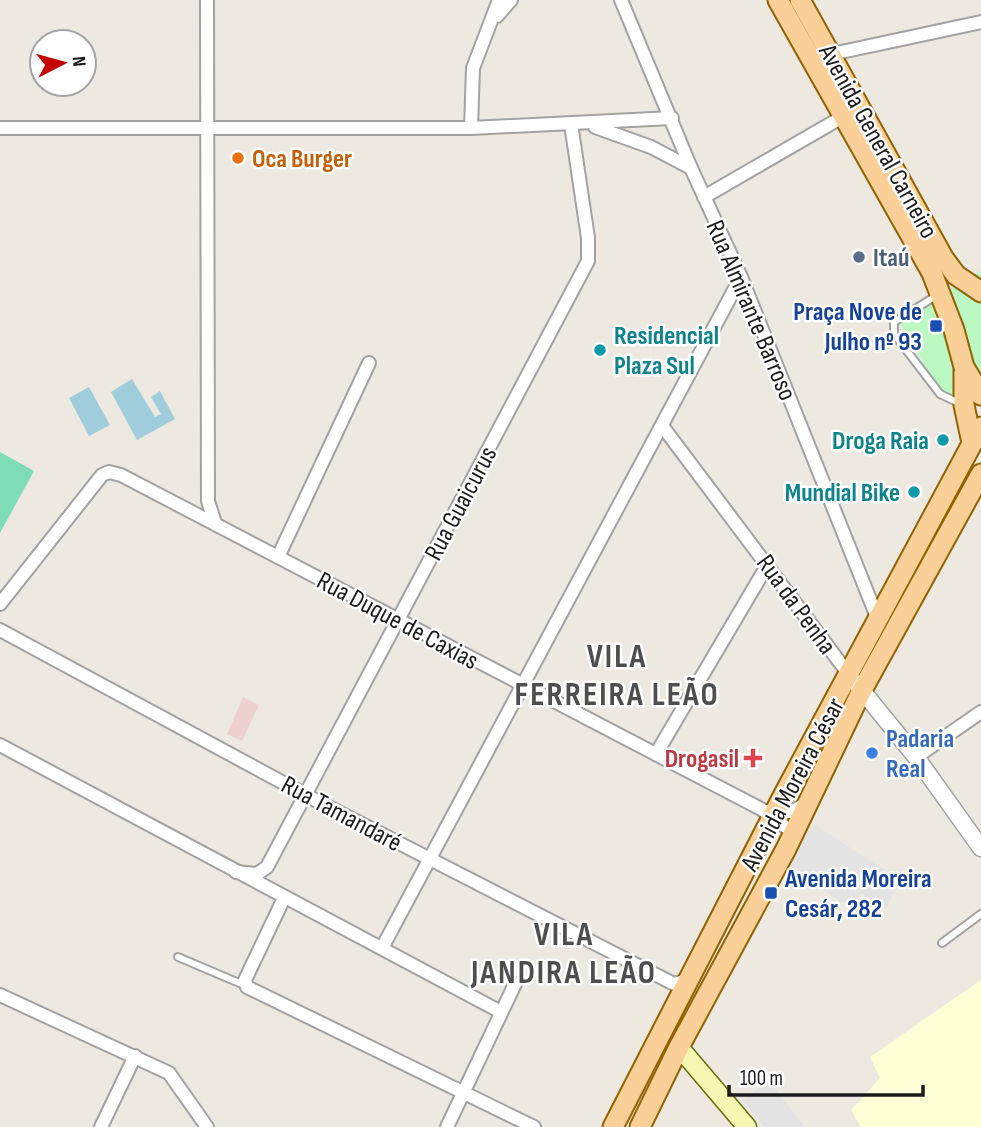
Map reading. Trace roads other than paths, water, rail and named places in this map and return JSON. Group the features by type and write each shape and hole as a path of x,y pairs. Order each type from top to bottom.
{"main road":[{"name":"Avenida General Carneiro","path":"778,0 927,262 954,330 973,400 977,435"},
{"name":"Avenida General Carneiro","path":"800,0 944,259 961,279 981,294"},
{"path":"954,330 955,309 961,299 981,294"},
{"name":"Avenida Moreira César","path":"639,1127 794,833 810,800 879,622 977,435"},
{"name":"Avenida Moreira César","path":"614,1123 716,927 770,813 856,683 981,474"},
{"path":"716,927 703,971 672,1035 679,1047 747,1127"}],"street":[{"path":"207,0 208,501 215,524"},
{"path":"471,128 473,68 499,0"},
{"path":"487,26 511,0"},
{"name":"Rua Almirante Barroso","path":"621,0 691,168 741,277 879,622"},
{"path":"823,80 825,63 832,54 981,22"},
{"path":"704,197 844,116"},
{"path":"0,128 471,128 671,118"},
{"path":"578,124 644,145 691,168"},
{"name":"Rua Guaicurus","path":"267,867 588,261 578,124"},
{"path":"644,145 668,142 678,135"},
{"path":"382,948 663,428 741,277"},
{"path":"278,557 369,363"},
{"name":"Rua da Penha","path":"663,428 856,683 916,757 981,848"},
{"name":"Rua Duque de Caxias","path":"0,604 102,475 109,472 121,475 398,622 770,813 794,833"},
{"path":"656,754 768,564"},
{"name":"Rua Tamandaré","path":"0,629 307,795 674,984 688,979"},
{"path":"916,757 981,712"},
{"path":"0,745 501,1012"},
{"path":"770,813 792,812 810,800"},
{"path":"236,872 257,874 267,867"},
{"path":"267,867 268,883 281,896"},
{"path":"281,896 244,985 534,1127"},
{"path":"447,1127 514,984"},
{"path":"0,995 169,1073 208,1127"},
{"path":"101,1127 135,1056"}],"lane":[{"path":"941,293 894,322 894,334 940,394 973,400"},
{"path":"942,943 981,914"},
{"path":"178,957 244,985"}],"water":[{"path":"132,379 155,417 161,414 151,397 160,391 175,419 137,440 111,392"},
{"path":"89,387 110,425 89,436 69,398"}],"place":[{"name":"Oca Burger","path":"238,158"},
{"name":"Itaú","path":"859,257"},
{"name":"Praça Nove de Julho nº 93","path":"936,326"},
{"name":"Residencial Plaza Sul","path":"600,350"},
{"name":"Droga Raia","path":"943,440"},
{"name":"Mundial Bike","path":"914,492"},
{"name":"Padaria Real","path":"872,753"},
{"name":"Drogasil","path":"753,758"},
{"name":"Avenida Moreira Cesár, 282","path":"771,893"}],"district":[{"name":"VILA FERREIRA LEÃO","path":"617,674"},
{"name":"VILA JANDIRA LEÃO","path":"564,952"}]}
